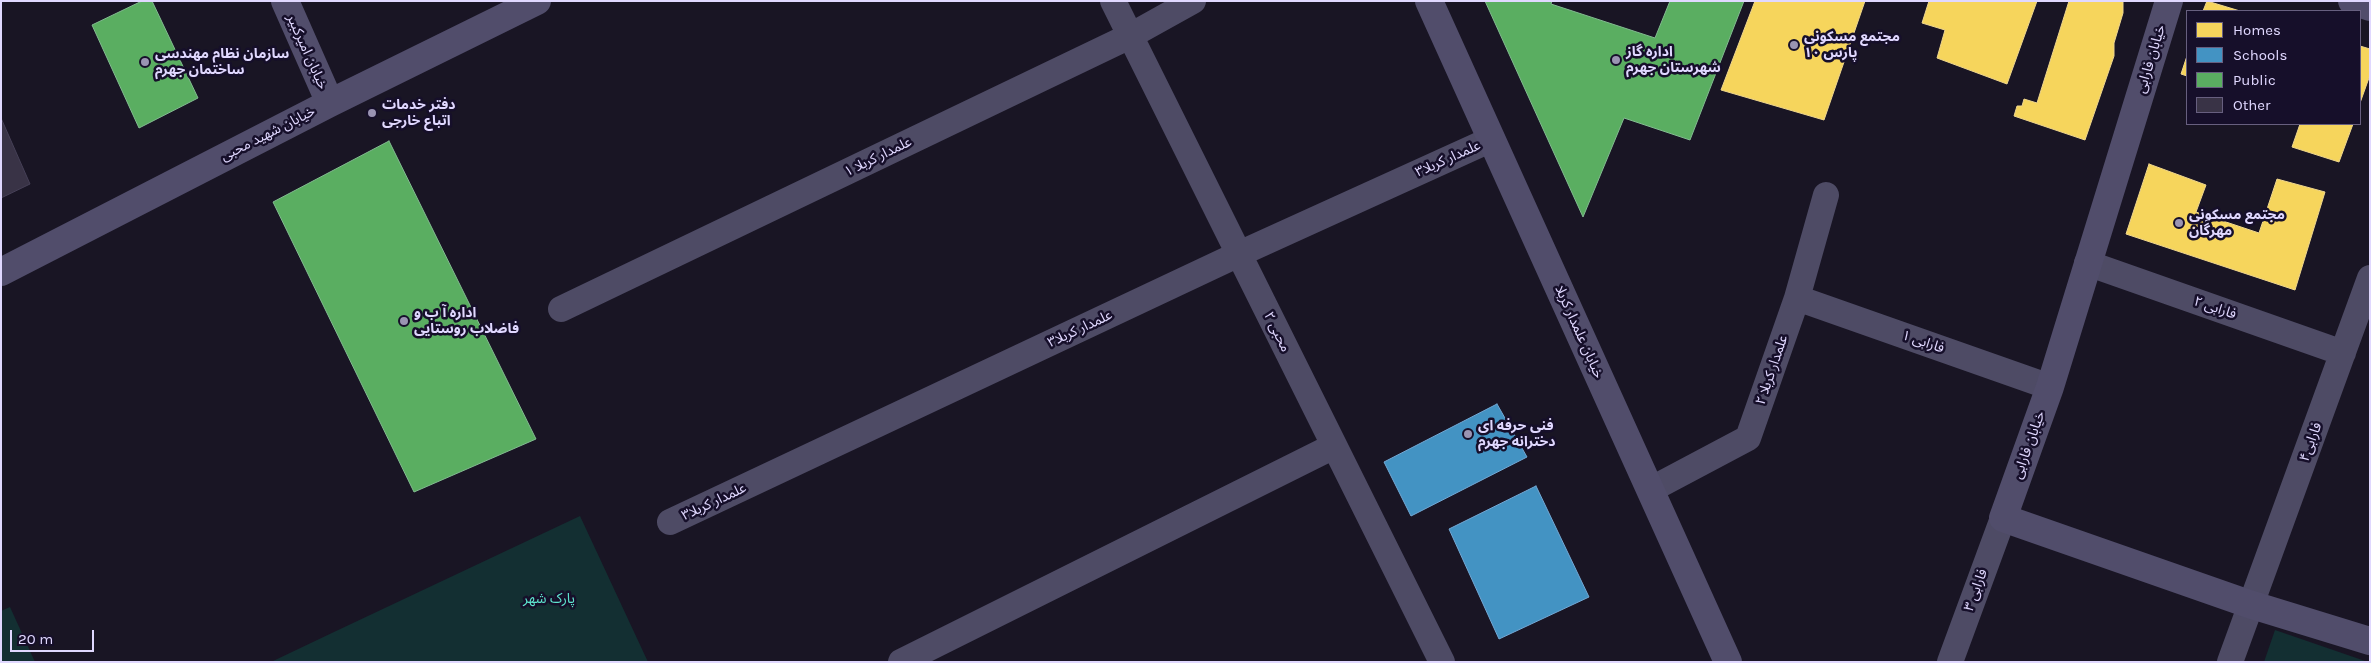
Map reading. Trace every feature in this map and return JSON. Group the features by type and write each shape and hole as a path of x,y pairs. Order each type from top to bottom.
{"street":[{"name":"خیابان امیرکبیر","path":"285,1 330,103"},
{"name":"خیابان شهید محبی","path":"1,272 330,103 537,1"},
{"name":"محبی ۲","path":"1113,1 1442,662"},
{"name":"علمدار کربلا ۱","path":"561,309 1130,36 1193,1"},
{"name":"خیابان علمدار کربلا","path":"1429,1 1728,662"},
{"name":"خیابان فارابی","path":"2002,518 2050,387 2169,1"},
{"path":"2352,1 2370,7"},
{"name":"علمدار کربلا۳","path":"670,522 1239,254 1492,139"},
{"name":"علمدار کربلا ۲","path":"1650,490 1748,438 1797,298 1826,194"},
{"name":"فارابی ۲","path":"2087,262 2343,353"},
{"name":"فارابی۴","path":"2230,662 2370,278"},
{"name":"فارابی ۱","path":"1797,298 2050,387"},
{"path":"901,662 1334,446"},
{"path":"2002,518 2250,604 2370,641"},
{"name":"فارابی ۳","path":"1950,662 2002,518"}],"green space":[{"name":"پارک شهر","path":"580,516 648,662 271,662 334,632"},
{"path":"10,607 35,662 1,662 1,611"},
{"path":"2275,630 2368,662 2264,662"}],"building: Homes":[{"name":"مجتمع مسکونی پارس ۱۰","path":"1755,1 1865,1 1824,120 1721,90"},
{"name":"مجتمع مسکونی پارس ۱۰","path":"1929,1 2037,1 2007,84 1937,58 1945,30 1922,23"},
{"path":"2069,1 2123,1 2123,13 2114,43 2114,56 2085,140 2014,116 2017,106 2022,106 2024,99 2037,103"},
{"path":"2207,1 2237,10 2203,10"},
{"path":"2361,46 2370,49 2370,75 2361,100"},
{"path":"2186,59 2186,76 2181,74"},
{"path":"2300,125 2353,125 2339,162 2292,147"},
{"name":"مجتمع مسکونی مهرگان","path":"2149,164 2206,185 2196,212 2259,233 2277,179 2325,192 2295,290 2126,234"}],"building: Schools":[{"path":"1497,404 1527,457 1411,516 1384,462"},
{"name":"فنی حرفه ای دخترانه جهرم","path":"1536,486 1589,597 1499,639 1449,529"}],"building: Public":[{"name":"سازمان نظام مهندسی ساختمان جهرم","path":"142,1 152,1 198,98 139,128 92,25"},
{"name":"اداره گاز شهرستان جهرم","path":"1485,1 1744,1 1690,140 1624,118 1583,217"},
{"name":"اداره گاز شهرستان جهرم","path":"1552,1 1670,1 1655,38 1551,4"},
{"name":"اداره آ ب و فاضلاب روستایی","path":"389,141 536,439 414,492 273,202"}],"building: Other":[{"path":"1,118 30,184 1,198"}],"place":[{"name":"مجتمع مسکونی پارس ۱۰","path":"1794,45"},
{"name":"اداره گاز شهرستان جهرم","path":"1616,60"},
{"name":"سازمان نظام مهندسی ساختمان جهرم","path":"145,62"},
{"name":"دفتر خدمات اتباع خارجی","path":"372,113"},
{"name":"مجتمع مسکونی مهرگان","path":"2179,223"},
{"name":"اداره آ ب و فاضلاب روستایی","path":"404,321"},
{"name":"فنی حرفه ای دخترانه جهرم","path":"1468,434"}]}
